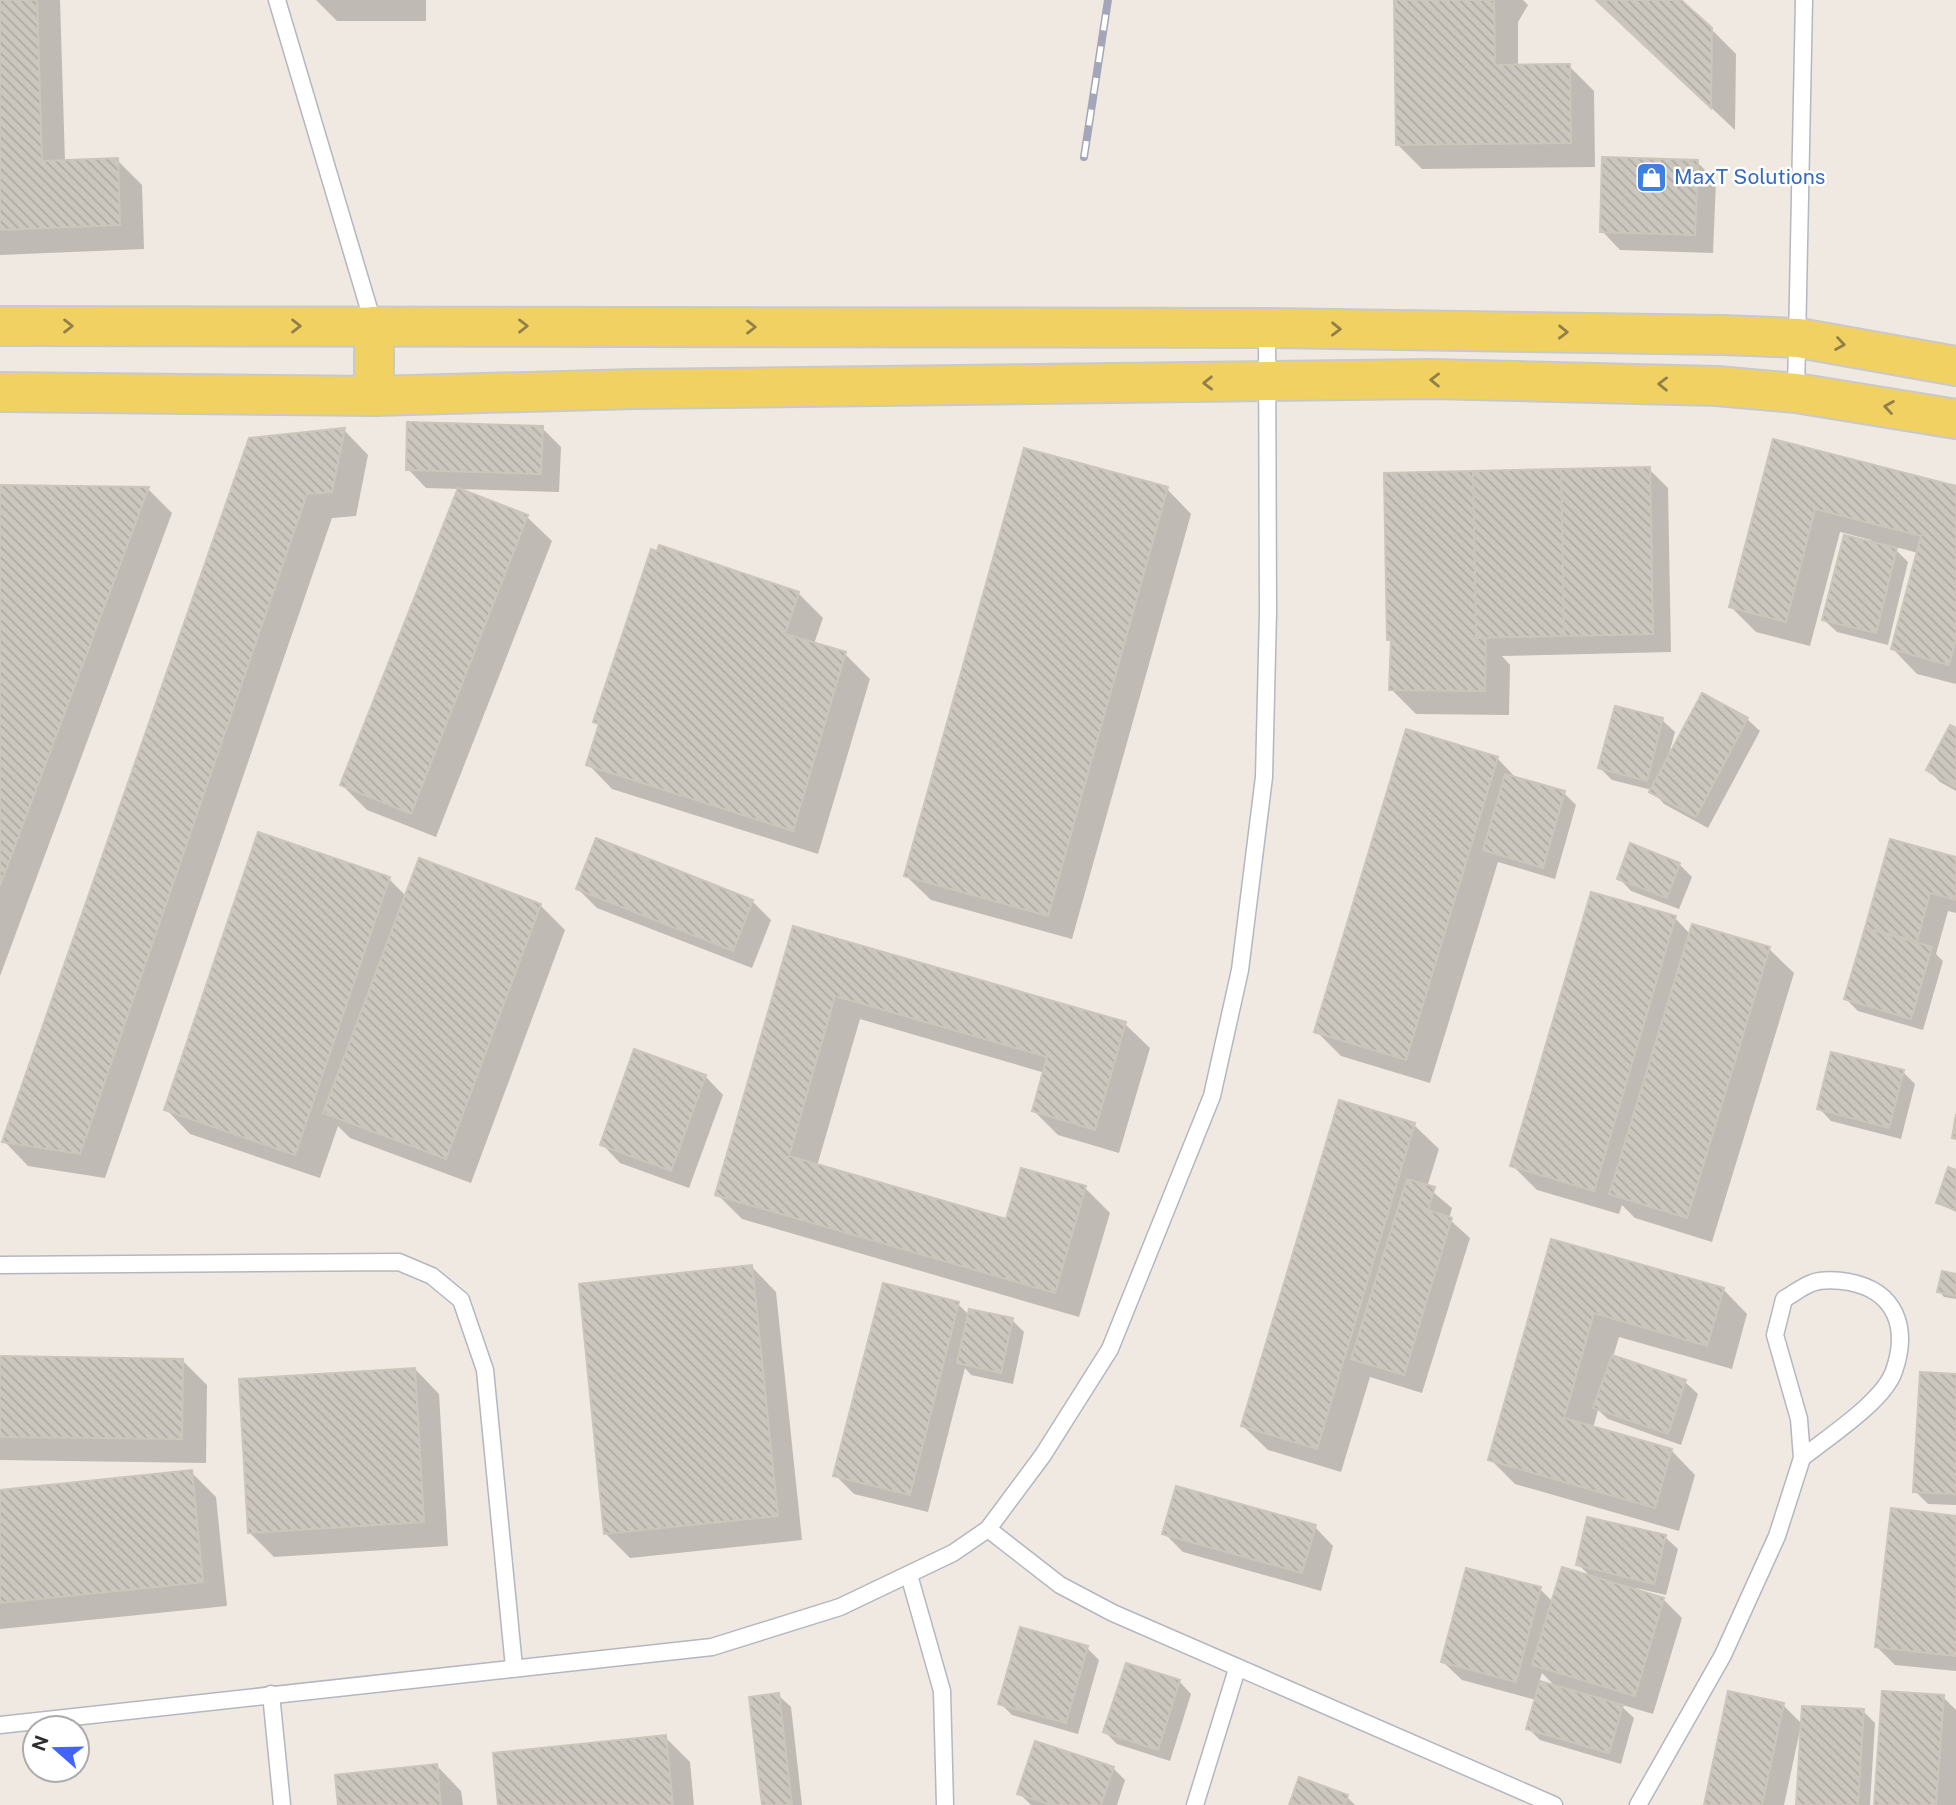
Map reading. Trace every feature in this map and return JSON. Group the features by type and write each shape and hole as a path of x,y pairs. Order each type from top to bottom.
{"main road":[{"path":"0,326 1267,327 1799,338 1956,366"},
{"path":"374,326 374,396"},
{"path":"845,388 849,327"},
{"path":"0,392 374,396 635,389 1431,379 1717,386 1796,393 1956,419"}],"lane":[{"path":"278,0 374,326"},
{"path":"1796,393 1804,0"},
{"path":"0,1725 712,1647 841,1607 953,1553 988,1529 1043,1455 1110,1349 1212,1096 1240,970 1264,777 1270,382 1267,327"},
{"path":"0,1265 399,1262 432,1276 461,1300 485,1370 513,1667"},
{"path":"1638,1805 1723,1655 1777,1536 1802,1458 1799,1419 1776,1335 1784,1299 1813,1283 1841,1281 1870,1286 1893,1306 1901,1339 1894,1373 1874,1401 1802,1458"},
{"path":"988,1529 1060,1586 1237,1669 1554,1805"},
{"path":"909,1575 942,1691 945,1805"},
{"path":"1195,1805 1237,1669"},
{"path":"271,1695 282,1805"}],"building":[{"path":"0,0 37,0 42,161 118,158 120,225 0,230"},
{"path":"1394,0 1494,0 1495,65 1570,64 1571,143 1396,145"},
{"path":"1596,0 1681,0 1712,28 1711,108"},
{"path":"1602,157 1698,160 1695,235 1600,232"},
{"path":"407,422 543,426 541,474 406,470"},
{"path":"345,428 332,492 307,494 80,1154 2,1142 249,438"},
{"path":"1773,439 1956,486 1956,638 1949,665 1891,649 1921,536 1815,509 1786,622 1729,607"},
{"path":"1024,448 1168,487 1048,916 904,876"},
{"path":"1650,467 1653,634 1564,636 1561,469"},
{"path":"1561,469 1564,636 1476,638 1473,471"},
{"path":"1473,471 1476,638 1486,638 1485,691 1389,690 1391,640 1387,640 1384,473"},
{"path":"0,485 149,487 0,886"},
{"path":"458,488 528,515 411,814 340,785"},
{"path":"1844,535 1897,548 1876,633 1822,620"},
{"path":"659,545 799,592 785,634 846,652 793,831 586,765 599,724 593,722 651,549 657,551"},
{"path":"1702,693 1748,718 1696,817 1649,792"},
{"path":"1615,706 1663,718 1647,781 1598,768"},
{"path":"1950,725 1956,728 1956,787 1926,770"},
{"path":"1406,729 1498,757 1406,1060 1314,1032"},
{"path":"1505,774 1565,791 1543,868 1483,850"},
{"path":"258,832 390,877 295,1155 164,1110"},
{"path":"596,838 753,900 733,951 576,889"},
{"path":"1890,839 1956,857 1956,900 1930,893 1917,941 1865,928"},
{"path":"1630,843 1680,863 1667,898 1617,879"},
{"path":"419,858 541,904 446,1159 323,1113"},
{"path":"1591,892 1676,916 1594,1191 1510,1166"},
{"path":"1692,924 1770,947 1687,1218 1609,1194"},
{"path":"793,926 1126,1022 1095,1130 1032,1111 1047,1057 835,996 789,1156 1006,1219 1021,1168 1086,1186 1055,1293 715,1195"},
{"path":"1865,928 1932,947 1911,1019 1844,999"},
{"path":"634,1049 706,1075 671,1171 600,1145"},
{"path":"1831,1052 1904,1070 1889,1128 1817,1109"},
{"path":"1339,1100 1415,1123 1317,1449 1241,1426"},
{"path":"1956,1114 1956,1139 1952,1138"},
{"path":"1948,1167 1956,1170 1956,1210 1936,1203"},
{"path":"1407,1179 1435,1187 1428,1210 1452,1218 1404,1375 1351,1359"},
{"path":"1551,1239 1724,1288 1707,1346 1594,1313 1564,1418 1672,1449 1655,1508 1488,1460"},
{"path":"752,1265 778,1516 604,1534 579,1284"},
{"path":"1942,1271 1956,1274 1956,1296 1937,1292"},
{"path":"883,1283 959,1302 910,1495 833,1476"},
{"path":"969,1309 1013,1318 1001,1373 957,1363"},
{"path":"1612,1355 1686,1380 1668,1434 1593,1408"},
{"path":"0,1356 183,1359 182,1439 0,1437"},
{"path":"415,1368 424,1522 248,1533 239,1379"},
{"path":"1920,1372 1956,1374 1956,1494 1913,1492"},
{"path":"192,1470 203,1582 0,1603 0,1490"},
{"path":"1176,1486 1316,1525 1302,1573 1162,1534"},
{"path":"1891,1508 1956,1516 1956,1656 1875,1647"},
{"path":"1587,1517 1666,1535 1654,1584 1576,1565"},
{"path":"1562,1567 1664,1598 1635,1696 1532,1665"},
{"path":"1466,1568 1541,1587 1516,1682 1441,1662"},
{"path":"1020,1627 1088,1646 1066,1723 998,1704"},
{"path":"1126,1663 1180,1680 1158,1750 1103,1732"},
{"path":"1540,1681 1623,1705 1609,1753 1526,1729"},
{"path":"1728,1691 1784,1703 1762,1805 1704,1805"},
{"path":"1882,1691 1944,1695 1936,1805 1874,1805"},
{"path":"779,1693 792,1805 762,1805 749,1697"},
{"path":"1802,1706 1864,1709 1858,1805 1796,1805"},
{"path":"666,1735 673,1805 498,1805 493,1753"},
{"path":"1035,1741 1114,1767 1101,1805 1052,1805 1017,1794"},
{"path":"437,1764 441,1805 338,1805 335,1775"},
{"path":"1299,1777 1348,1795 1345,1805 1289,1805"}],"railway":[{"path":"1084,157 1108,0"}],"place":[{"name":"MaxT Solutions","path":"1651,177"}]}
